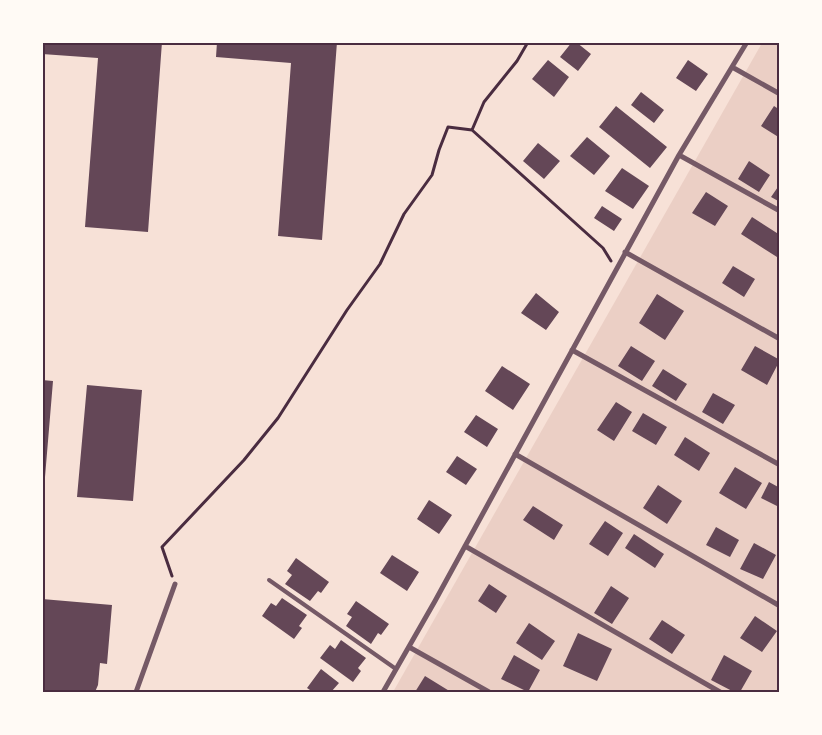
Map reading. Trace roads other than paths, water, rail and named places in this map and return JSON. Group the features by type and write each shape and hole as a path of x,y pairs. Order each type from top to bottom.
{"street":[{"path":"383,692 679,155 747,42"},
{"path":"732,67 780,94"},
{"path":"679,155 780,211"},
{"path":"626,252 780,340"},
{"path":"572,350 780,465"},
{"path":"515,454 780,606"},
{"path":"465,546 720,692"},
{"path":"136,692 175,584"},
{"path":"409,647 489,692"}],"lane":[{"path":"269,580 396,669"}]}
